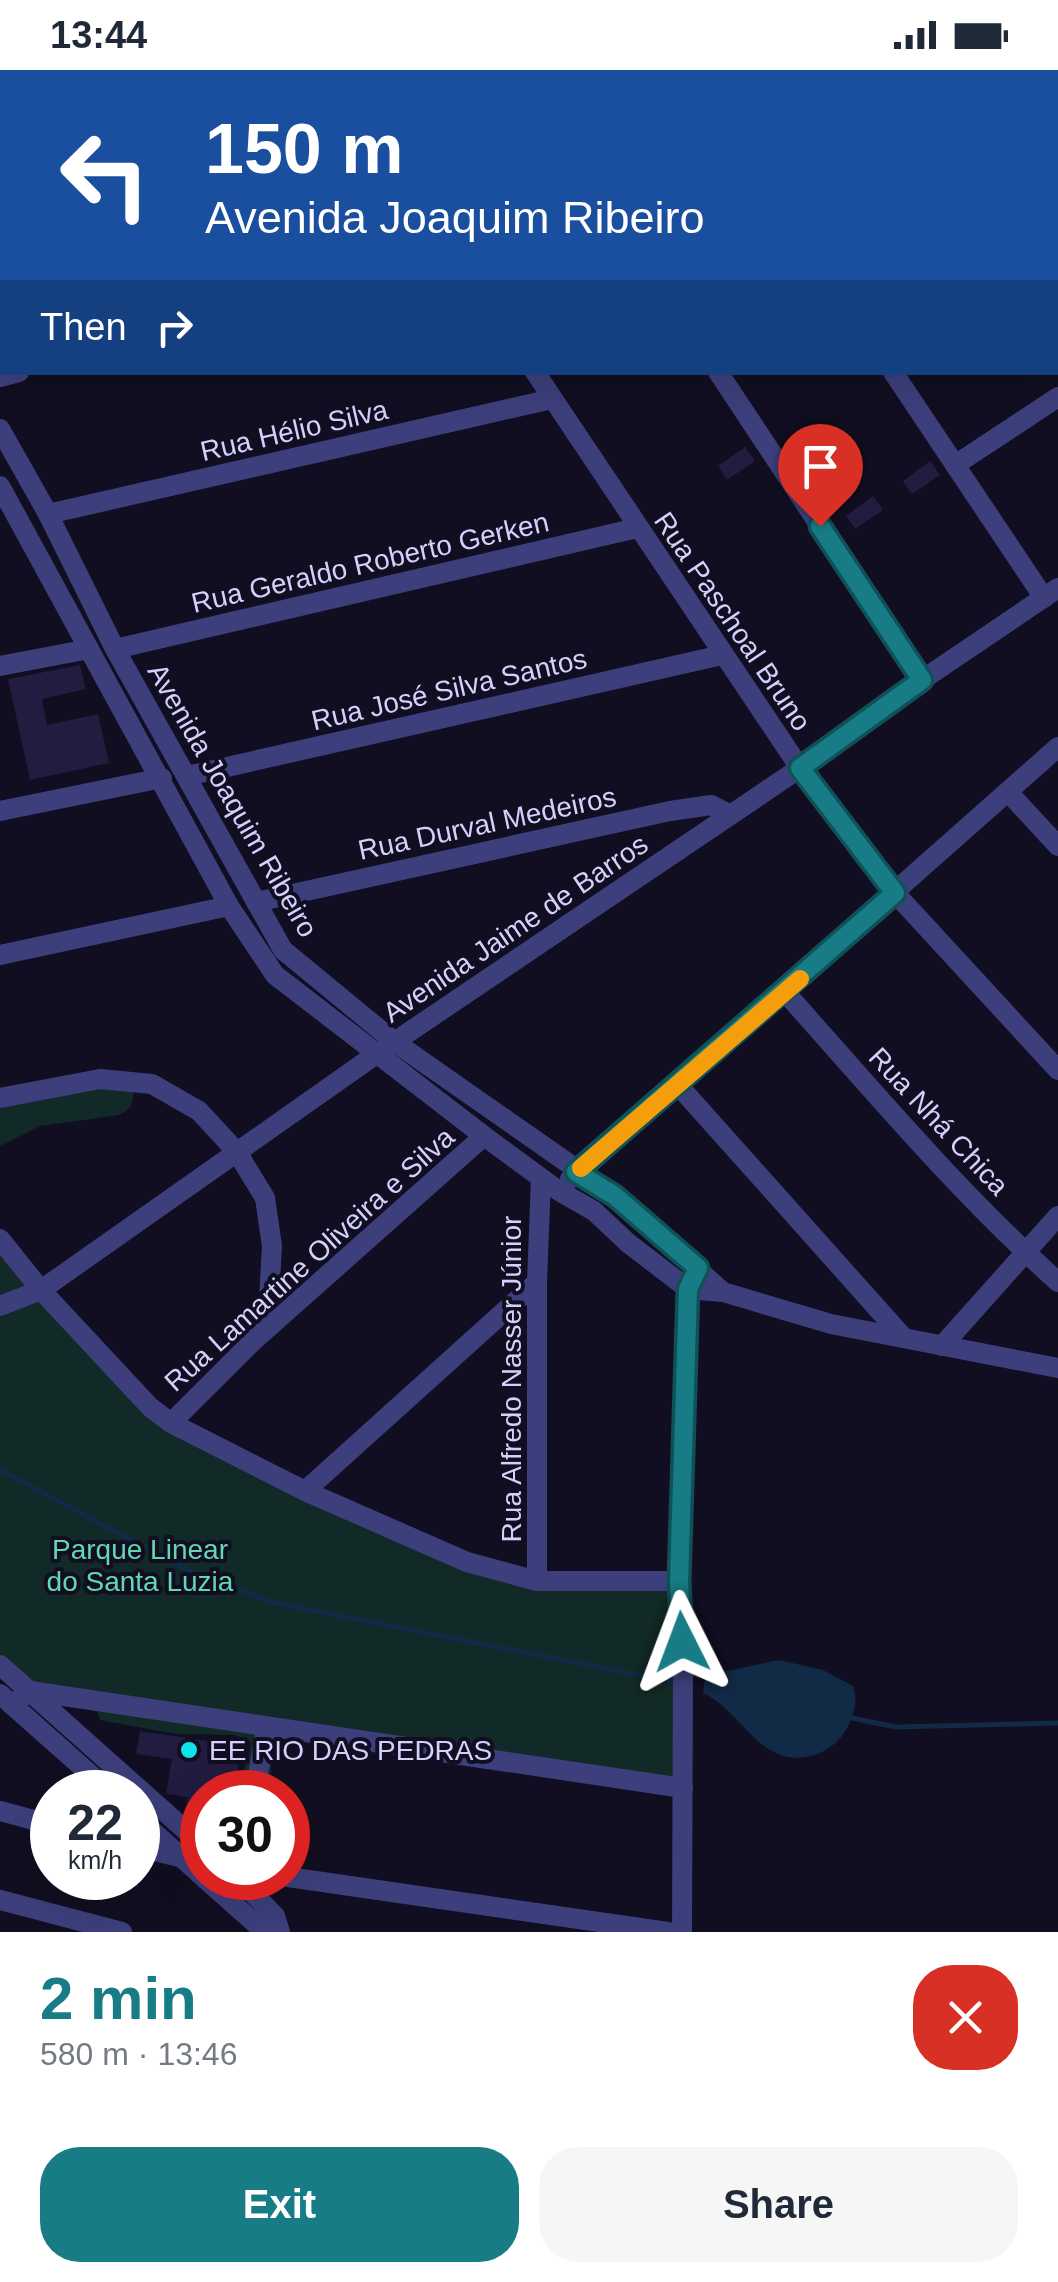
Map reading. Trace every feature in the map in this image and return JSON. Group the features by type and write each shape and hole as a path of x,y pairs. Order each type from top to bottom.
{"street":[{"name":"Rua Paschoal Bruno","path":"537,375 800,768 895,893 1058,1070"},
{"path":"720,375 922,680"},
{"path":"896,375 956,465 1051,593"},
{"path":"956,465 1058,396"},
{"name":"Rua Hélio Silva","path":"48,514 552,400"},
{"name":"Avenida Joaquim Ribeiro","path":"0,428 115,649 283,950 396,1043 615,1196 723,1292"},
{"name":"Avenida Joaquim Ribeiro","path":"0,486 8,520 89,648 229,906 275,975 559,1192 594,1211 628,1244 688,1289"},
{"name":"Rua Geraldo Roberto Gerken","path":"115,649 637,528"},
{"name":"Avenida Jaime de Barros","path":"0,1306 41,1290 375,1055 1051,593"},
{"path":"0,666 89,648"},
{"name":"Rua José Silva Santos","path":"188,776 722,655"},
{"path":"559,1192 576,1172 785,992 1058,747"},
{"path":"0,811 162,778"},
{"path":"1008,792 1058,846"},
{"name":"Rua Durval Medeiros","path":"256,902 670,811 712,805 729,814"},
{"path":"0,955 229,906"},
{"name":"Rua Nhá Chica","path":"785,992 893,1114 1024,1252 1058,1282"},
{"path":"0,1098 100,1080 152,1084 199,1111 237,1152 265,1198 272,1246 269,1298 251,1343"},
{"path":"678,1085 903,1337"},
{"name":"Rua Lamartine Oliveira e Silva","path":"171,1423 251,1343 484,1136"},
{"name":"Rua Alfredo Nasser Júnior","path":"538,1581 537,1282 541,1178"},
{"path":"942,1346 1058,1216"},
{"path":"0,1239 41,1290 150,1407 171,1423 305,1492 467,1562 538,1581 679,1581"},
{"path":"682,1932 684,1672 679,1581 688,1289 698,1268"},
{"path":"305,1492 537,1282"},
{"path":"688,1289 723,1292 831,1324 1058,1368"},
{"path":"0,1665 180,1825"},
{"path":"85,1770 6,1699 30,1691 683,1788"},
{"path":"259,1770 266,1728"},
{"path":"0,1810 30,1819"},
{"path":"160,1835 180,1851"},
{"path":"310,1880 668,1932"},
{"path":"0,1900 122,1932"},
{"path":"236,1900 274,1927"},
{"path":"254,1900 274,1927"}],"green space":[{"path":"74,1086 133,1090 132,1102 119,1115 40,1126 0,1146 0,1105"},
{"name":"Parque Linear do Santa Luzia","path":"0,1239 150,1407 305,1491 537,1581 679,1581 683,1788 273,1734 271,1770 244,1770 250,1741 235,1735 176,1734 100,1720 97,1711 30,1691 0,1663"}],"water":[{"path":"779,1660 823,1670 853,1686 855,1705 849,1724 838,1740 822,1752 802,1758 769,1749 703,1693 705,1678 712,1674"}],"building":[{"path":"745,447 755,461 727,480 718,466"},
{"path":"930,461 940,475 912,494 903,481"},
{"path":"873,496 883,510 855,529 846,516"},
{"path":"80,665 86,689 42,699 47,725 98,714 109,763 30,780 8,679"},
{"name":"EE RIO DAS PEDRAS","path":"140,1731 241,1746 238,1770 180,1770 180,1796 166,1794 172,1759 136,1754"}],"waterway":[{"path":"0,1470 186,1569 271,1602 679,1683"},
{"path":"847,1717 896,1727 1058,1723"}],"slow traffic":[{"path":"581,1168 800,979"}],"place":[{"name":"EE RIO DAS PEDRAS","path":"189,1750"}],"route":[{"path":"682,1642 679,1581 688,1289 698,1268 615,1196 576,1172 895,893 800,768 922,680 820,526"}]}
